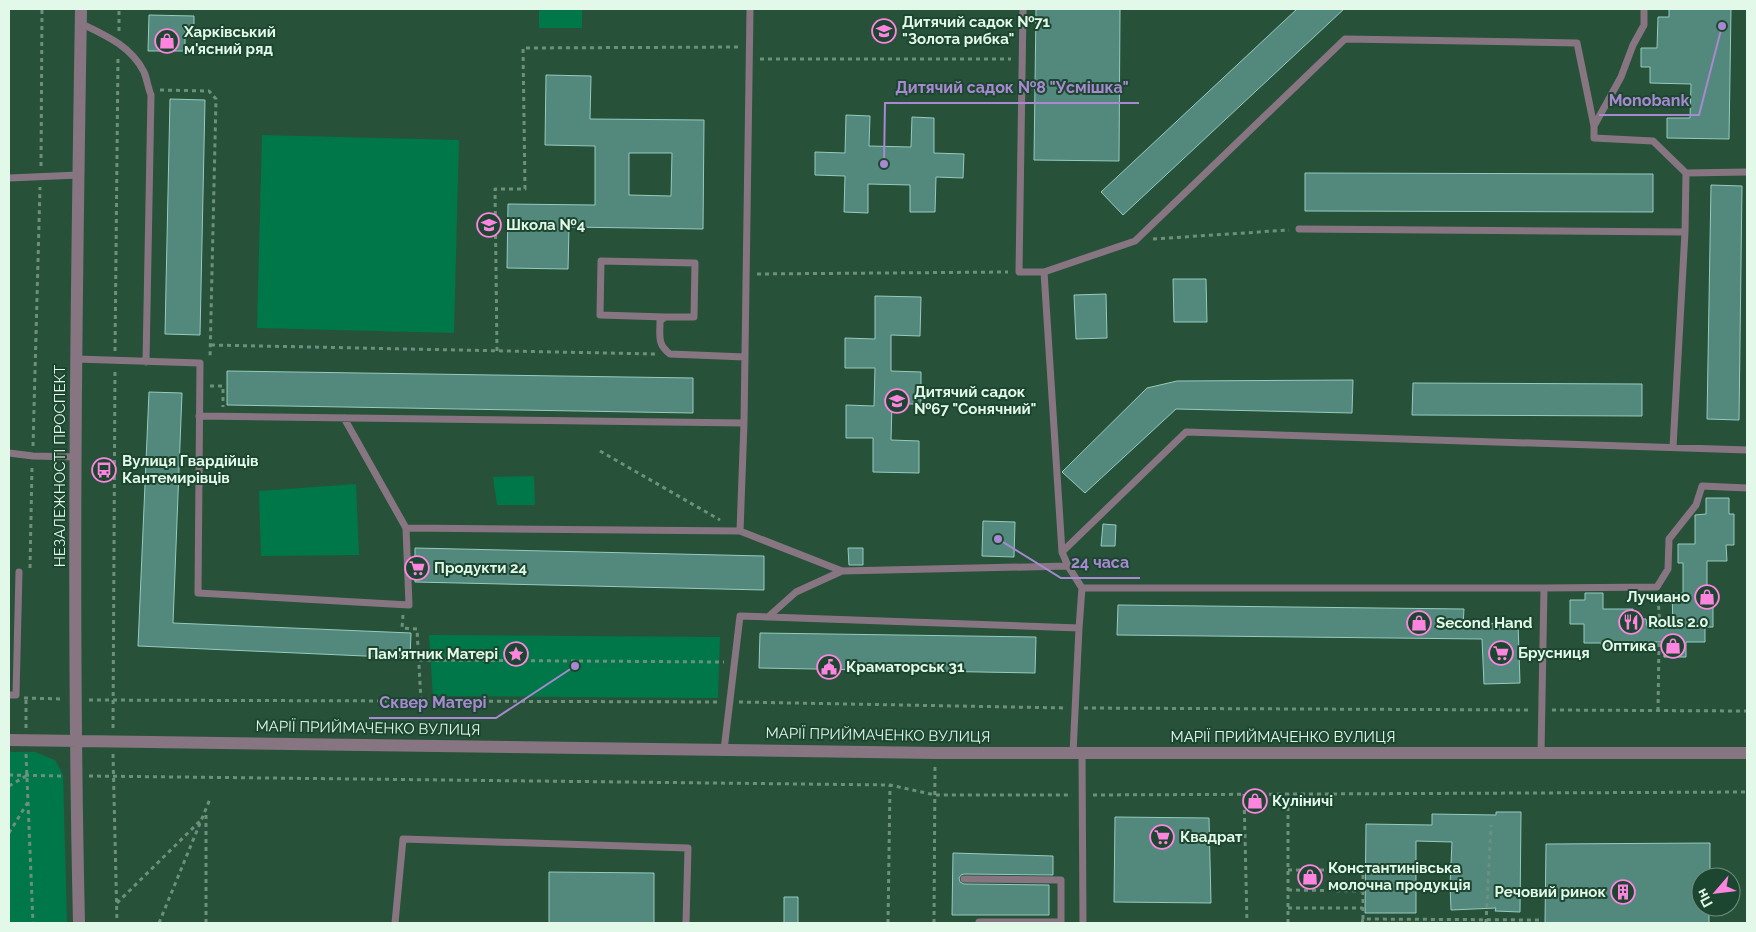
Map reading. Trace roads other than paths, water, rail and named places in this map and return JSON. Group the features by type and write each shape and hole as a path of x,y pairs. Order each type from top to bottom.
{"street":[{"name":"НЕЗАЛЕЖНОСТІ ПРОСПЕКТ","path":"79,923 76,776 75,457 81,9"},
{"name":"МАРІЇ ПРИЙМАЧЕНКО ВУЛИЦЯ","path":"9,740 936,753 1747,753"}],"lane":[{"path":"740,531 747,274 750,9"},
{"path":"1023,9 1019,272 1044,272 1135,241 1345,39 1577,43 1594,126 1594,138 1653,141 1686,174 1685,232 1673,447"},
{"path":"1594,126 1621,77 1633,45 1644,24 1644,9"},
{"path":"80,23 118,42 133,56 143,72 151,95 146,362"},
{"path":"1686,174 1747,172"},
{"path":"9,178 79,175"},
{"path":"1299,229 1685,232"},
{"path":"601,260 695,263 694,317 659,318 600,315 601,260"},
{"path":"1044,272 1062,552 1068,566 1082,588 1075,708 1083,795 1083,923"},
{"path":"659,318 660,343 663,349 670,354 745,357"},
{"path":"76,359 200,363 198,592 409,605 406,528 344,418"},
{"path":"199,416 744,423"},
{"path":"1062,552 1186,432 1747,450"},
{"path":"9,453 33,456 75,457"},
{"path":"1082,588 1658,587 1668,569 1669,539 1696,504 1702,486 1747,488"},
{"path":"406,528 740,531 842,571 1068,566"},
{"path":"768,617 796,592 842,571"},
{"path":"9,695 16,695 19,572"},
{"path":"1542,753 1544,588"},
{"path":"724,750 740,616 1079,628"},
{"path":"395,923 403,839 688,848 686,923"},
{"path":"964,879 1061,880 1061,922 979,923"}],"place":[{"name":"Monobank","path":"1722,26"},
{"name":"Дитячий садок №71 \"Золота рибка\"","path":"884,31"},
{"name":"Харківський м'ясний ряд","path":"167,41"},
{"name":"Дитячий садок №8 \"Усмішка\"","path":"884,164"},
{"name":"Школа №4","path":"489,225"},
{"name":"Дитячий садок №67 \"Сонячний\"","path":"897,401"},
{"name":"Вулиця Гвардійців Кантемирівців","path":"104,470"},
{"name":"24 часа","path":"998,539"},
{"name":"Продукти 24","path":"417,568"},
{"name":"Лучиано","path":"1707,597"},
{"name":"Rolls 2.0","path":"1631,622"},
{"name":"Second Hand","path":"1419,623"},
{"name":"Оптика","path":"1673,646"},
{"name":"Брусниця","path":"1501,653"},
{"name":"Пам'ятник Матері","path":"516,654"},
{"name":"Сквер Матері","path":"575,666"},
{"name":"Краматорськ 31","path":"829,667"},
{"name":"Куліничі","path":"1255,801"},
{"name":"Квадрат","path":"1162,837"},
{"name":"Константинівська молочна продукція","path":"1310,877"},
{"name":"Речовий ринок","path":"1623,892"}]}
